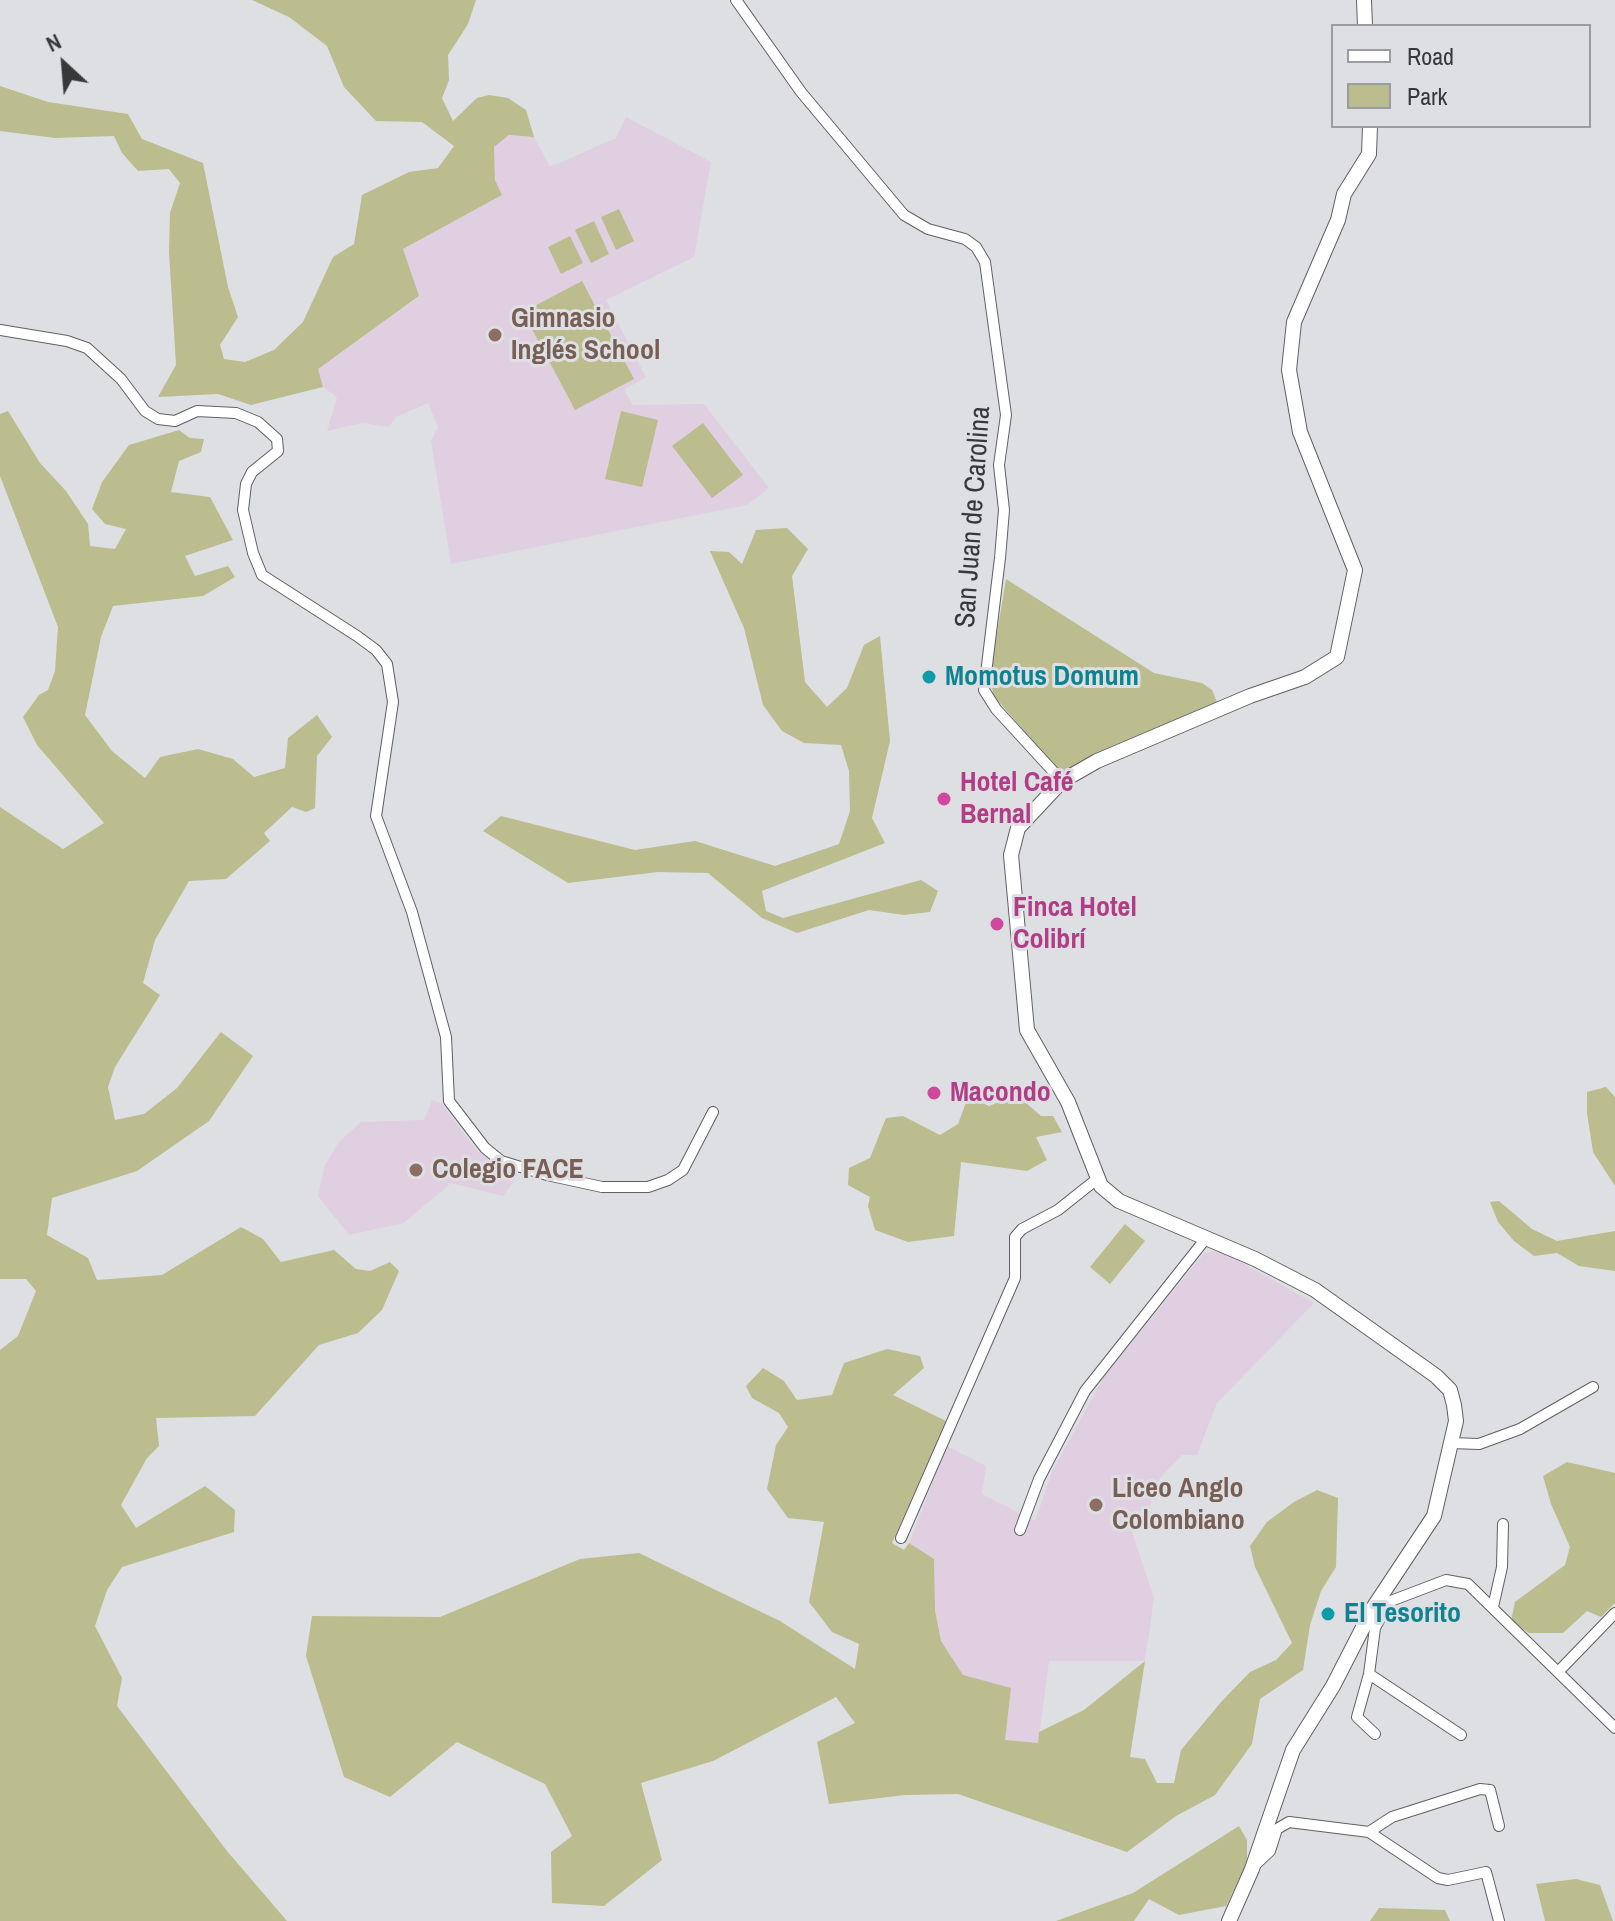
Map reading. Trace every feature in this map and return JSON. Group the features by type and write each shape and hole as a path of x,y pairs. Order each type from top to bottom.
{"street":[{"name":"San Juan de Carolina","path":"736,0 801,92 904,215 928,229 965,239 976,247 985,262 1006,415 999,479 1003,522 984,690 996,709 1062,781"},
{"path":"1364,0 1365,24"},
{"path":"1229,1921 1252,1869 1293,1750 1434,1516 1456,1421 1454,1405 1450,1390 1436,1376 1315,1290 1207,1237 1113,1198 1097,1179 1068,1102 1030,1040 1022,1002 1012,840 1018,828 1062,781 1107,755 1305,677 1337,657 1355,570 1300,432 1289,370 1294,322 1338,220 1344,194 1369,154 1370,128"},
{"path":"0,330 67,341 87,348 121,379 145,411 158,419 175,421 197,411 236,413 258,422 277,439 278,451 252,472 246,484 243,510 253,553 262,575 357,636 376,650 387,664 393,702 376,816 412,912 435,994 446,1037 449,1101 485,1148 501,1161 547,1175 602,1187 648,1187 668,1180 683,1170 713,1112"},
{"path":"901,1538 1015,1278 1015,1237 1022,1229 1058,1210 1097,1179"},
{"path":"1020,1530 1039,1479 1085,1391 1207,1237"},
{"path":"1451,1443 1479,1444 1520,1429 1593,1387"},
{"path":"1493,1607 1502,1567 1503,1524"},
{"path":"1377,1606 1446,1580 1468,1584 1615,1728"},
{"path":"1375,1734 1357,1717 1369,1674 1377,1606"},
{"path":"1558,1672 1615,1613"},
{"path":"1369,1674 1461,1735"},
{"path":"1369,1832 1392,1817 1487,1788 1499,1826"},
{"path":"1252,1869 1270,1851 1277,1829 1289,1822 1369,1832 1438,1878 1448,1880 1486,1872 1499,1921"}],"shaded area":[{"name":"Gimnasio Inglés School","path":"626,117 711,162 694,257 606,300 646,377 624,390 633,405 704,404 769,488 747,505 451,564 431,441 438,427 428,403 396,417 389,427 363,423 327,431 337,397 323,387 317,369 419,297 403,249 502,195 495,180 494,147 508,135 534,137 550,167 616,138"},
{"name":"Colegio FACE","path":"432,1100 441,1103 478,1152 518,1175 503,1196 451,1183 404,1223 349,1235 318,1196 325,1165 339,1142 361,1122 424,1120"},
{"name":"Liceo Anglo Colombiano","path":"1219,1250 1314,1303 1217,1403 1197,1455 1182,1455 1160,1478 1145,1520 1128,1520 1154,1598 1145,1661 1049,1661 1038,1744 1005,1740 941,1641 935,1610 934,1559 909,1543 947,1446 986,1466 982,1494 1035,1521 1052,1472 1103,1378 1204,1253"}],"green space":[{"path":"252,0 476,0 468,24 448,55 449,80 442,98 453,121 477,98 489,95 508,98 526,110 534,137 509,135 494,147 495,180 502,195 403,249 419,296 318,369 323,387 251,405 218,394 158,397 176,365 169,252 170,213 180,183 169,169 138,171 122,153 114,136 55,138 0,131 0,86 48,102 128,114 142,139 203,163 228,287 238,317 220,345 224,359 245,362 274,350 303,322 333,257 354,244 362,195 409,172 438,168 454,146 422,122 376,121 344,87 327,46 289,17"},
{"path":"619,209 634,241 616,250 601,217"},
{"path":"594,221 609,254 591,263 575,230"},
{"path":"570,236 583,263 561,274 548,247"},
{"path":"582,281 634,379 575,410 523,312"},
{"path":"8,411 40,463 66,491 88,524 90,546 115,549 126,529 105,524 92,509 102,482 129,445 179,430 190,438 204,439 201,452 179,461 171,492 210,497 233,540 185,556 195,576 228,566 235,577 203,596 113,606 101,637 85,715 112,751 145,778 160,757 198,749 233,759 254,777 285,768 288,738 317,715 332,737 317,756 315,808 306,812 292,807 264,833 270,841 226,879 189,881 155,940 143,983 160,995 115,1067 108,1087 115,1120 144,1114 177,1088 221,1032 253,1056 209,1121 137,1171 52,1198 47,1235 88,1258 97,1280 162,1275 241,1227 263,1239 281,1262 334,1250 356,1269 370,1271 390,1262 399,1271 382,1310 358,1333 319,1345 255,1416 156,1418 159,1446 147,1458 121,1505 136,1528 205,1486 235,1510 234,1532 122,1567 107,1590 95,1626 122,1678 117,1706 227,1851 287,1921 0,1921 0,1350 18,1336 36,1291 26,1279 0,1279 0,807 63,849 104,823 37,745 23,717 39,695 48,690 55,671 58,627 0,476 0,414"},
{"path":"621,411 658,420 642,487 605,479"},
{"path":"703,423 743,475 712,498 672,446"},
{"path":"787,528 808,549 792,576 805,682 827,707 847,688 864,645 880,636 890,741 872,818 885,843 762,891 766,911 783,918 921,880 938,891 930,912 904,915 869,910 797,933 762,918 708,873 658,872 568,883 483,831 501,816 635,850 695,841 775,866 839,844 850,811 849,771 841,745 804,743 782,731 763,705 744,628 710,551 729,552 742,564 756,530"},
{"path":"1006,579 1154,673 1202,683 1212,690 1217,702 1105,749 1068,770 1058,770 993,695 991,670"},
{"path":"1606,1087 1615,1097 1615,1186 1593,1152 1587,1113 1587,1092"},
{"path":"1017,1095 1041,1116 1053,1116 1062,1132 1036,1137 1047,1160 1027,1171 961,1162 954,1236 908,1242 875,1230 868,1206 870,1197 848,1185 849,1168 870,1158 886,1118 903,1116 940,1135 958,1124 968,1097 989,1106"},
{"path":"1499,1201 1532,1229 1557,1241 1615,1231 1615,1271 1579,1266 1557,1253 1534,1256 1514,1241 1498,1222 1490,1202"},
{"path":"1125,1224 1145,1241 1110,1284 1090,1267"},
{"path":"887,1349 920,1356 924,1368 893,1395 946,1421 892,1543 904,1550 909,1543 934,1559 935,1610 941,1641 963,1675 1011,1688 1005,1740 1038,1743 1039,1732 1084,1710 1145,1661 1130,1757 1145,1759 1157,1783 1174,1783 1181,1750 1222,1701 1250,1672 1276,1660 1292,1643 1255,1567 1250,1546 1267,1522 1294,1502 1317,1490 1338,1498 1336,1567 1321,1591 1310,1625 1303,1670 1260,1699 1252,1744 1215,1795 1176,1816 1127,1852 958,1794 905,1795 829,1804 817,1742 855,1723 836,1697 713,1761 641,1783 662,1860 604,1906 552,1903 551,1852 572,1836 545,1784 457,1742 390,1797 344,1777 306,1656 312,1616 440,1617 580,1559 639,1553 780,1621 855,1669 859,1644 832,1632 809,1602 824,1522 788,1518 767,1489 776,1445 788,1427 779,1413 752,1398 746,1386 763,1368 784,1381 797,1400 832,1395 844,1363"},
{"path":"1567,1462 1615,1473 1615,1603 1601,1617 1587,1611 1563,1633 1529,1633 1511,1621 1515,1602 1565,1565 1570,1547 1551,1504 1543,1476"},
{"path":"1239,1826 1247,1840 1247,1862 1226,1906 1179,1915 1149,1899 1134,1921 1056,1921 1133,1893"},
{"path":"1576,1879 1600,1885 1613,1921 1545,1921 1536,1884"},
{"path":"1379,1908 1445,1910 1450,1921 1370,1921"}],"place":[{"name":"Gimnasio Inglés School","path":"495,335"},
{"name":"Momotus Domum","path":"929,677"},
{"name":"Hotel Café Bernal","path":"944,799"},
{"name":"Finca Hotel Colibrí","path":"997,924"},
{"name":"Macondo","path":"934,1093"},
{"name":"Colegio FACE","path":"416,1170"},
{"name":"Liceo Anglo Colombiano","path":"1096,1505"},
{"name":"El Tesorito","path":"1328,1614"}]}
